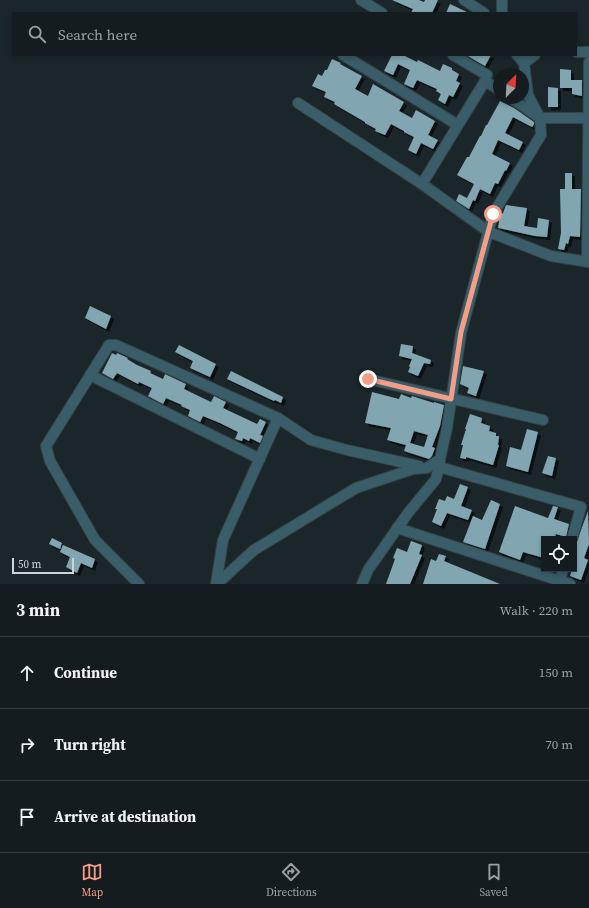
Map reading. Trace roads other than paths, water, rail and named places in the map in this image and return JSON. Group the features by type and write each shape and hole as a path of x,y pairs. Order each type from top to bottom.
{"street":[{"path":"361,0 380,12"},
{"path":"464,0 482,12"},
{"path":"502,0 502,12"},
{"path":"577,52 589,52"},
{"path":"345,56 458,125"},
{"path":"422,184 485,81 487,75 455,56"},
{"path":"362,584 368,570 397,528 436,479 451,399 461,332 493,214 541,135 540,118 528,95 524,63 518,56"},
{"path":"524,63 534,56"},
{"path":"298,103 422,184 489,232 551,256 588,262 589,62"},
{"path":"485,81 493,86"},
{"path":"520,104 540,118 589,118"},
{"path":"138,584 95,540 50,461 46,446 109,345 116,345 278,418 311,440 347,450 427,468"},
{"path":"90,375 260,459"},
{"path":"368,379 543,420"},
{"path":"216,584 223,540 278,418"},
{"path":"216,584 254,550 356,488 413,469 427,468 440,463 581,507 573,536"},
{"path":"397,528 565,582 563,572"}]}
